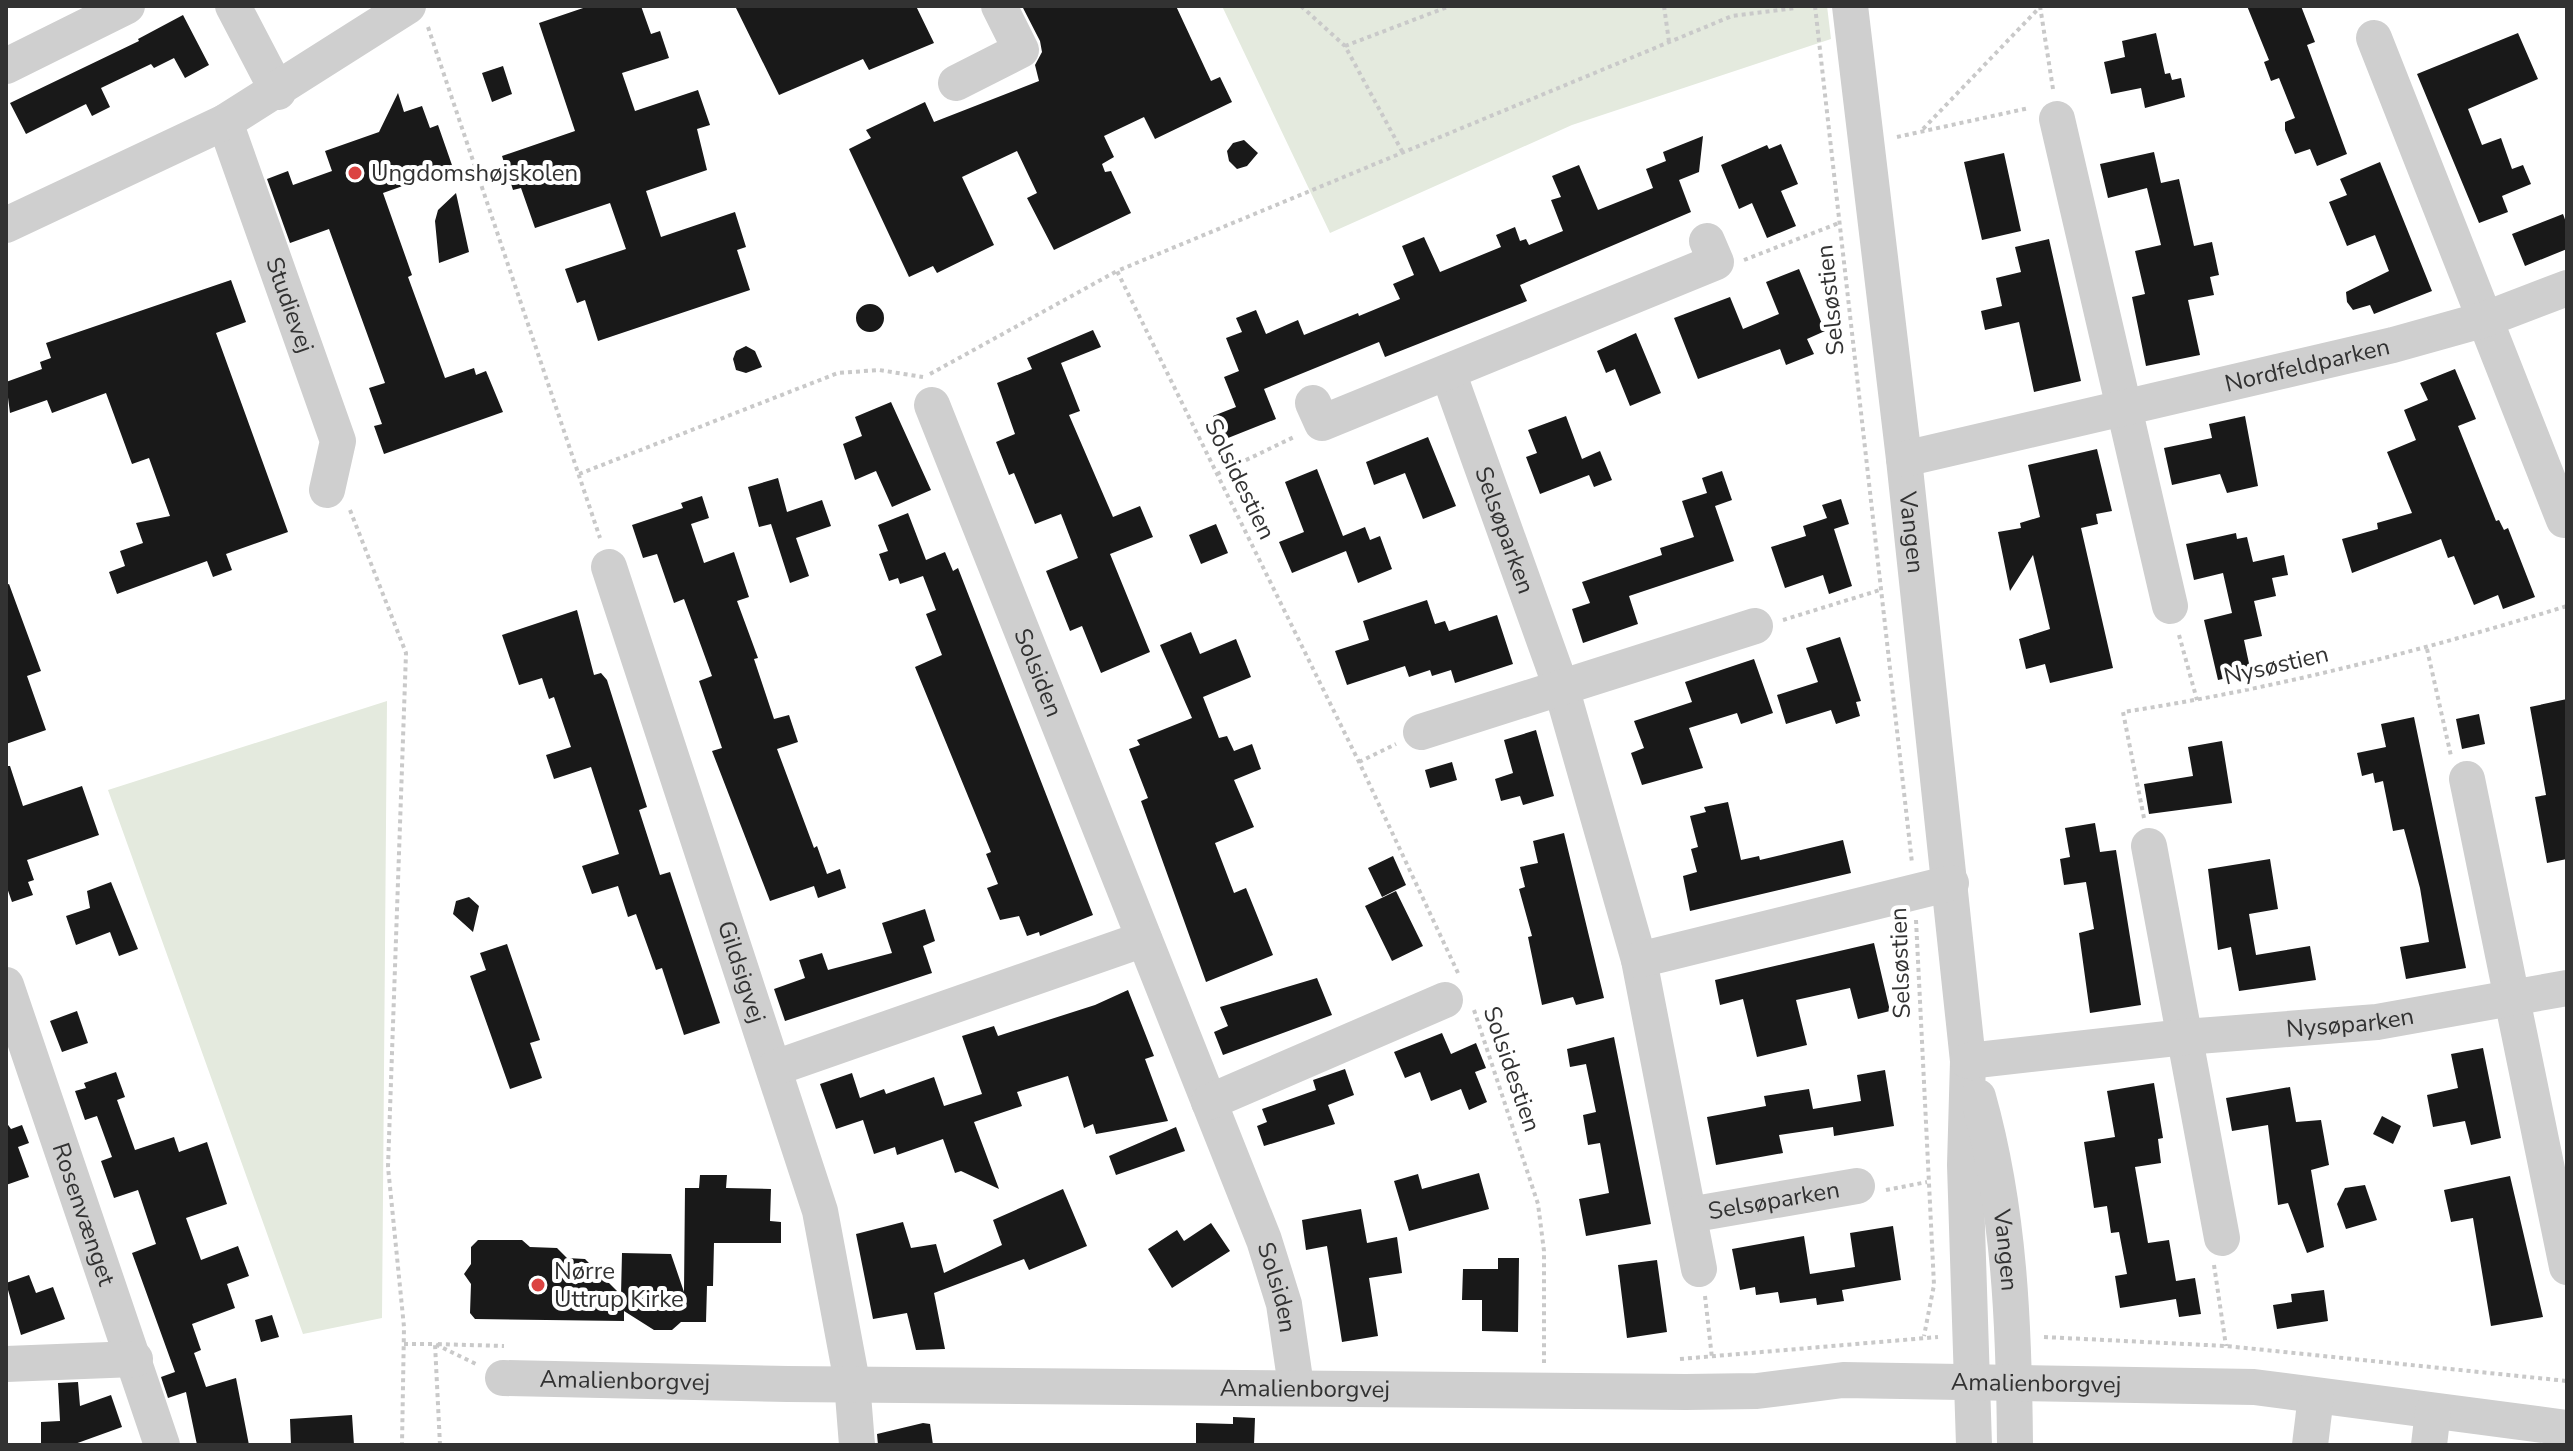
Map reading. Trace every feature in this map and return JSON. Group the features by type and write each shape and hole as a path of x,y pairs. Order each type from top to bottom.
{"street":[{"path":"6,66 127,6"},
{"path":"233,6 278,92"},
{"path":"956,83 1021,50 999,6"},
{"name":"Vangen","path":"1850,6 1904,459 1968,1061 1965,1165 1974,1445"},
{"path":"6,225 225,122 417,14"},
{"path":"2374,38 2564,520"},
{"path":"2056,110 2170,606"},
{"name":"Studievej","path":"225,122 338,441 327,490"},
{"path":"1317,413 1448,372 1712,252"},
{"name":"Nordfeldparken","path":"1904,459 2393,345 2486,319 2567,288"},
{"name":"Selsøparken","path":"1448,372 1561,687 1639,960 1699,1269"},
{"name":"Solsiden","path":"932,405 1264,1240 1284,1304 1296,1386"},
{"name":"Gildsigvej","path":"609,567 820,1211 852,1382"},
{"path":"1421,732 1755,626"},
{"path":"2467,779 2567,1267"},
{"path":"2149,846 2222,1238"},
{"path":"1639,960 1951,883"},
{"path":"775,1068 1144,939"},
{"name":"Rosenvænget","path":"6,985 162,1445"},
{"name":"Nysøparken","path":"1968,1061 2185,1037 2377,1022 2567,988"},
{"path":"1209,1102 1460,997"},
{"name":"Vangen","path":"1968,1061 1994,1153 2007,1238 2015,1445"},
{"name":"Selsøparken","path":"1689,1215 1857,1186"},
{"path":"6,1364 135,1359"},
{"name":"Amalienborgvej","path":"503,1378 788,1384 852,1382 1757,1391 1844,1403 1973,1393 2254,1387 2316,1396 2431,1428 2520,1434 2567,1428"},
{"path":"852,1382 857,1445"},
{"path":"2310,1445 2316,1396"}],"path":[{"path":"1301,6 1345,46 1403,154"},
{"path":"1345,46 1450,6"},
{"path":"1664,6 1669,42"},
{"name":"Selsøstien","path":"1815,6 1915,893 1934,1285 1924,1336"},
{"path":"2030,6 2042,6"},
{"path":"1922,130 2042,6"},
{"path":"1866,145 1922,130 2056,110 2042,6"},
{"path":"578,474 838,373 879,370 925,377 1117,271 1732,16 1795,8"},
{"path":"417,14 609,567"},
{"path":"1712,252 1735,263 1839,223"},
{"name":"Solsidestien","path":"1117,271 1359,762 1460,997 1538,1204 1544,1251 1541,1389"},
{"path":"1217,474 1317,413"},
{"path":"327,490 353,512 406,653 388,1167 404,1327 402,1445"},
{"path":"1755,626 1880,590"},
{"path":"2170,606 2197,701"},
{"name":"Nysøstien","path":"2149,846 2123,712 2197,701 2427,649 2567,606"},
{"path":"2427,649 2454,771 2467,779"},
{"path":"1359,762 1421,732"},
{"path":"1857,1186 1871,1193 1927,1182"},
{"path":"2222,1238 2212,1250 2226,1346"},
{"path":"1699,1269 1712,1358 1938,1337"},
{"path":"2044,1337 2226,1346 2567,1381"},
{"name":"Amalienborgvej","path":"404,1344 435,1344 503,1378"}],"shaded area":[{"path":"1222,6 1827,6 1831,39 1572,125 1330,233"},
{"path":"387,701 382,1318 303,1334 108,790"}],"building":[{"path":"589,6 641,6 651,34 660,31 669,58 622,73 635,111 698,90 710,125 697,129 707,170 646,191 661,237 735,212 746,247 737,250 750,290 598,341 585,300 577,303 565,269 626,249 610,203 535,228 521,188 513,190 502,156 575,131 539,23"},
{"path":"735,6 916,6 934,43 869,70 863,59 779,95"},
{"path":"1022,6 1176,6 1211,81 1220,77 1232,102 1155,139 1144,117 1104,136 1114,157 1102,164 1105,172 1111,171 1131,213 1054,250 1027,198 1037,193 1017,151 962,177 994,245 937,273 933,266 909,277 849,149 871,138 866,130 925,102 934,122 1039,81 1035,65 1042,52 1040,41"},
{"path":"2247,6 2301,6 2315,42 2307,45 2347,154 2317,166 2310,149 2295,154 2285,122 2295,118 2279,78 2271,81 2264,62 2269,60"},
{"path":"183,15 209,65 185,78 174,58 154,68 151,64 101,88 110,107 92,116 86,104 26,134 10,103 139,41"},
{"path":"2156,33 2165,74 2170,73 2172,80 2181,78 2185,97 2145,108 2141,88 2111,94 2104,62 2125,57 2122,41"},
{"path":"2518,33 2538,79 2468,109 2482,145 2501,138 2512,169 2523,165 2531,184 2502,196 2508,212 2479,223 2417,74"},
{"path":"503,66 512,94 492,102 482,73"},
{"path":"398,93 404,112 422,106 430,128 438,125 453,168 383,193 412,275 408,277 445,378 474,368 476,375 486,371 503,412 384,454 374,426 382,424 369,388 385,383 329,229 290,243 267,179 288,171 293,185 332,171 325,151 379,132"},
{"path":"1703,136 1699,172 1679,180 1691,212 1520,285 1527,301 1385,357 1379,342 1264,389 1276,419 1223,440 1213,416 1236,407 1224,377 1239,371 1226,338 1242,332 1236,318 1256,310 1266,334 1298,320 1304,335 1358,313 1359,316 1400,299 1393,284 1414,275 1402,246 1424,237 1440,272 1501,247 1496,235 1515,227 1520,241 1526,239 1529,245 1563,231 1551,200 1561,197 1552,176 1579,165 1598,210 1653,188 1646,169 1666,161 1663,152"},
{"path":"1244,140 1258,153 1247,166 1237,169 1229,161 1227,151 1233,143"},
{"path":"1781,144 1798,184 1781,191 1796,226 1767,238 1752,203 1739,209 1721,165 1767,145 1769,149"},
{"path":"2154,152 2161,183 2179,179 2194,246 2212,242 2219,275 2210,277 2214,295 2188,300 2200,355 2146,366 2132,297 2145,294 2135,251 2161,245 2147,188 2108,198 2100,164"},
{"path":"2004,153 2021,231 1982,240 1964,162"},
{"path":"2380,162 2432,291 2374,314 2370,305 2353,310 2347,302 2346,292 2389,271 2375,235 2347,246 2329,202 2347,195 2340,179"},
{"path":"456,193 469,252 439,263 435,221 438,210"},
{"path":"2563,214 2567,225 2567,249 2525,266 2512,234"},
{"path":"2049,239 2081,381 2034,392 2019,322 1985,330 1981,311 2002,306 1996,278 2021,272 2015,247"},
{"path":"1799,269 1825,331 1807,339 1814,354 1786,365 1780,349 1698,379 1674,318 1730,297 1743,329 1779,314 1766,282"},
{"path":"231,280 246,322 216,333 288,532 226,554 232,570 213,577 207,561 117,594 109,572 125,566 120,551 143,543 136,523 170,516 149,458 132,464 106,393 52,413 47,400 10,413 6,382 42,369 40,362 51,358 46,343"},
{"path":"870,304 880,308 884,318 880,328 870,332 860,328 856,318 860,308"},
{"path":"1093,330 1101,347 1061,363 1080,411 1069,415 1113,517 1140,506 1153,537 1110,554 1150,652 1101,673 1082,626 1070,631 1046,571 1078,558 1061,514 1035,524 1014,473 1009,475 996,442 1015,434 997,383 1032,369 1027,358"},
{"path":"1636,333 1661,393 1630,406 1615,369 1606,373 1597,351"},
{"path":"746,346 755,351 762,367 746,373 736,370 733,359 736,351"},
{"path":"2455,369 2476,419 2458,426 2496,521 2499,520 2504,530 2508,528 2535,597 2503,609 2498,595 2474,605 2454,556 2448,558 2441,539 2352,573 2342,539 2378,529 2377,523 2412,513 2387,452 2416,440 2404,410 2428,400 2420,383"},
{"path":"891,402 931,490 892,507 876,471 855,480 843,444 862,436 855,417"},
{"path":"1566,416 1582,459 1600,451 1612,480 1594,487 1589,475 1540,494 1526,457 1537,453 1528,430"},
{"path":"2245,416 2258,486 2227,493 2220,474 2172,485 2164,448 2212,438 2209,424"},
{"path":"1428,437 1456,506 1423,519 1405,473 1374,485 1366,462"},
{"path":"2097,449 2112,511 2096,514 2098,524 2081,528 2113,668 2050,683 2045,664 2026,669 2019,639 2050,629 2033,555 2010,591 1998,532 2021,528 2020,523 2040,517 2028,465"},
{"path":"1317,469 1343,536 1365,527 1370,540 1380,536 1392,569 1358,583 1346,551 1292,573 1279,542 1304,532 1285,482"},
{"path":"1722,471 1732,500 1715,506 1734,561 1629,596 1638,624 1583,643 1572,609 1590,603 1582,582 1662,555 1660,548 1694,537 1682,501 1707,493 1702,478"},
{"path":"778,478 787,512 822,500 831,526 796,538 809,576 790,583 771,524 759,527 748,487"},
{"path":"702,496 709,518 691,524 704,563 734,552 749,597 737,601 758,658 754,659 774,719 789,715 798,742 777,749 814,848 817,846 827,874 840,869 846,888 818,898 814,886 770,901 712,751 722,748 699,681 712,676 684,599 674,603 657,554 643,558 632,525 683,508 681,503"},
{"path":"1841,499 1849,524 1834,529 1852,586 1829,594 1823,575 1785,588 1771,547 1806,536 1803,526 1827,518 1822,505"},
{"path":"908,513 926,560 945,552 953,571 958,568 1093,915 1040,936 1039,932 1027,936 1019,916 1000,920 987,888 998,884 986,854 991,852 915,667 942,655 926,614 936,610 923,576 900,584 898,578 889,581 879,554 888,551 878,525"},
{"path":"1216,524 1228,553 1201,564 1189,535"},
{"path":"2236,533 2237,539 2247,537 2253,562 2284,555 2288,575 2272,578 2276,596 2254,601 2262,636 2244,640 2251,673 2218,680 2204,620 2232,613 2223,573 2194,580 2186,544"},
{"path":"9,584 41,671 27,676 46,730 6,744 6,585"},
{"path":"1427,600 1435,624 1445,621 1449,631 1497,615 1513,664 1455,683 1451,670 1432,676 1430,670 1409,677 1405,666 1347,685 1335,651 1369,640 1363,621"},
{"path":"577,610 594,675 601,673 607,680 647,807 639,810 660,875 670,872 720,1023 684,1035 662,968 656,970 636,914 628,917 618,886 592,894 582,866 619,854 591,767 554,779 546,755 571,747 554,697 549,699 542,678 519,685 502,635"},
{"path":"1191,632 1200,654 1236,639 1251,677 1203,697 1219,738 1227,736 1234,751 1252,744 1261,769 1234,780 1254,827 1215,843 1234,893 1246,888 1273,955 1206,982 1141,801 1148,798 1129,749 1140,745 1137,740 1192,718 1160,645"},
{"path":"1840,637 1861,701 1856,702 1860,716 1836,724 1831,710 1786,724 1777,695 1818,682 1806,648"},
{"path":"1754,659 1773,713 1741,724 1737,713 1689,728 1703,768 1642,785 1631,753 1644,748 1634,721 1692,702 1685,682"},
{"path":"2567,699 2567,859 2547,863 2535,797 2546,795 2530,707"},
{"path":"2479,714 2485,744 2462,749 2456,719"},
{"path":"2414,717 2466,968 2406,979 2400,947 2429,942 2420,888 2404,829 2393,831 2383,781 2375,783 2373,773 2362,776 2357,753 2386,747 2381,724"},
{"path":"1536,730 1554,796 1523,805 1520,796 1501,801 1495,779 1513,773 1504,740"},
{"path":"2222,741 2232,803 2149,814 2144,784 2193,776 2188,747"},
{"path":"1452,762 1457,780 1430,788 1425,770"},
{"path":"6,766 10,766 23,806 82,786 99,835 27,860 34,880 28,882 33,895 12,902 6,885"},
{"path":"1728,802 1741,860 1759,856 1760,860 1843,840 1851,873 1690,911 1683,876 1697,872 1691,849 1698,847 1690,816 1706,812 1704,807"},
{"path":"2095,823 2100,852 2116,850 2141,1005 2090,1013 2079,933 2094,929 2086,882 2064,885 2060,859 2070,857 2065,828"},
{"path":"1564,833 1604,998 1576,1005 1573,997 1542,1005 1528,937 1532,936 1519,889 1525,887 1520,867 1538,863 1533,841"},
{"path":"1393,856 1406,885 1382,897 1368,868"},
{"path":"2270,859 2278,909 2249,914 2256,955 2310,946 2316,980 2239,991 2231,947 2218,950 2208,869"},
{"path":"111,882 138,949 119,956 110,932 76,945 66,916 90,908 87,891"},
{"path":"1396,891 1423,946 1392,961 1365,906"},
{"path":"469,897 479,906 473,932 453,914 456,901"},
{"path":"925,909 935,941 923,946 932,973 785,1021 774,989 805,978 799,960 822,953 828,970 892,953 882,923"},
{"path":"1874,943 1890,1011 1858,1019 1850,988 1796,1000 1807,1045 1757,1057 1743,999 1720,1005 1715,980"},
{"path":"507,944 540,1040 530,1043 542,1078 510,1089 470,976 486,970 480,953"},
{"path":"1317,978 1332,1015 1223,1055 1214,1032 1228,1026 1220,1007"},
{"path":"1128,990 1154,1056 1145,1059 1168,1121 1096,1134 1093,1124 1084,1128 1068,1076 1017,1092 1022,1106 974,1122 999,1189 961,1171 955,1173 943,1139 897,1155 895,1147 874,1154 863,1120 836,1129 820,1084 852,1073 860,1098 884,1089 886,1094 934,1077 944,1106 982,1094 962,1036 994,1026 998,1036 1095,1005"},
{"path":"77,1011 88,1043 62,1052 50,1021"},
{"path":"1442,1033 1451,1054 1476,1043 1486,1068 1475,1072 1487,1102 1469,1110 1461,1089 1431,1101 1420,1072 1405,1078 1394,1052"},
{"path":"1614,1037 1651,1224 1586,1236 1579,1199 1609,1193 1600,1143 1588,1145 1583,1115 1596,1112 1586,1064 1570,1067 1567,1049"},
{"path":"2483,1048 2501,1138 2471,1145 2465,1121 2433,1127 2427,1095 2458,1088 2451,1054"},
{"path":"1345,1069 1354,1095 1328,1105 1335,1124 1264,1146 1257,1126 1267,1122 1262,1109 1316,1090 1313,1080"},
{"path":"1885,1070 1894,1126 1834,1136 1833,1127 1779,1135 1783,1153 1716,1165 1707,1117 1766,1106 1764,1096 1809,1089 1813,1109 1861,1101 1857,1075"},
{"path":"116,1072 125,1097 117,1100 135,1150 174,1137 179,1152 207,1142 227,1204 186,1218 201,1260 238,1246 249,1276 227,1284 235,1308 192,1324 201,1350 194,1353 206,1387 236,1378 249,1445 197,1445 186,1392 168,1398 161,1377 175,1372 132,1253 156,1244 138,1190 114,1198 101,1161 112,1157 97,1116 85,1120 75,1091 86,1088 84,1083"},
{"path":"2154,1083 2163,1138 2158,1139 2161,1163 2135,1167 2148,1243 2169,1240 2176,1281 2195,1278 2201,1314 2179,1317 2176,1299 2120,1308 2115,1276 2127,1274 2119,1232 2111,1233 2107,1206 2094,1208 2084,1142 2115,1137 2107,1091"},
{"path":"2290,1087 2296,1122 2321,1120 2329,1165 2311,1170 2324,1247 2307,1253 2288,1203 2278,1205 2268,1125 2232,1131 2226,1098"},
{"path":"2382,1116 2401,1126 2393,1144 2373,1134"},
{"path":"6,1122 11,1129 22,1125 29,1143 18,1147 29,1177 6,1185"},
{"path":"1176,1127 1185,1151 1116,1175 1109,1156"},
{"path":"1479,1173 1489,1209 1409,1231 1394,1181 1418,1174 1422,1189"},
{"name":"Nørre Uttrup Kirke","path":"700,1175 727,1175 726,1188 771,1189 770,1221 781,1222 781,1243 714,1243 713,1286 707,1286 706,1322 681,1322 672,1330 654,1330 624,1311 624,1321 475,1319 470,1313 471,1284 464,1274 471,1264 471,1247 478,1240 522,1240 530,1247 557,1248 567,1258 585,1259 621,1295 622,1253 671,1254 684,1292 685,1188 699,1188"},
{"path":"2510,1176 2543,1317 2491,1326 2473,1218 2451,1222 2444,1190"},
{"path":"2365,1185 2377,1220 2346,1229 2337,1204 2345,1188"},
{"path":"1063,1189 1087,1246 1029,1270 1024,1259 934,1293 945,1349 916,1350 907,1313 873,1319 856,1234 903,1222 911,1248 936,1244 944,1273 1002,1245 993,1220"},
{"path":"1361,1209 1367,1243 1397,1237 1402,1273 1369,1278 1378,1336 1342,1342 1327,1246 1306,1250 1302,1220"},
{"path":"1211,1223 1230,1251 1172,1288 1148,1249 1177,1230 1184,1241"},
{"path":"1893,1226 1901,1280 1842,1290 1844,1301 1817,1305 1816,1298 1780,1303 1778,1292 1756,1295 1755,1287 1740,1290 1732,1249 1804,1236 1810,1274 1855,1267 1850,1233"},
{"path":"1498,1258 1519,1258 1518,1332 1482,1331 1482,1300 1462,1300 1463,1269 1498,1269"},
{"path":"1657,1260 1667,1332 1627,1338 1618,1265"},
{"path":"29,1275 36,1293 53,1287 65,1319 21,1335 6,1283"},
{"path":"2324,1290 2328,1321 2277,1329 2273,1305 2292,1302 2291,1294"},
{"path":"272,1315 279,1337 261,1342 255,1320"},
{"path":"78,1382 80,1406 111,1395 122,1427 72,1445 41,1445 41,1422 60,1421 58,1383"},
{"path":"352,1415 354,1445 291,1445 290,1419"},
{"path":"1233,1417 1255,1418 1254,1445 1196,1445 1196,1423 1233,1424"},
{"path":"930,1424 933,1445 878,1445 877,1434"}],"place":[{"name":"Ungdomshøjskolen","path":"355,173"},
{"name":"Nørre Uttrup Kirke","path":"538,1285"}]}
